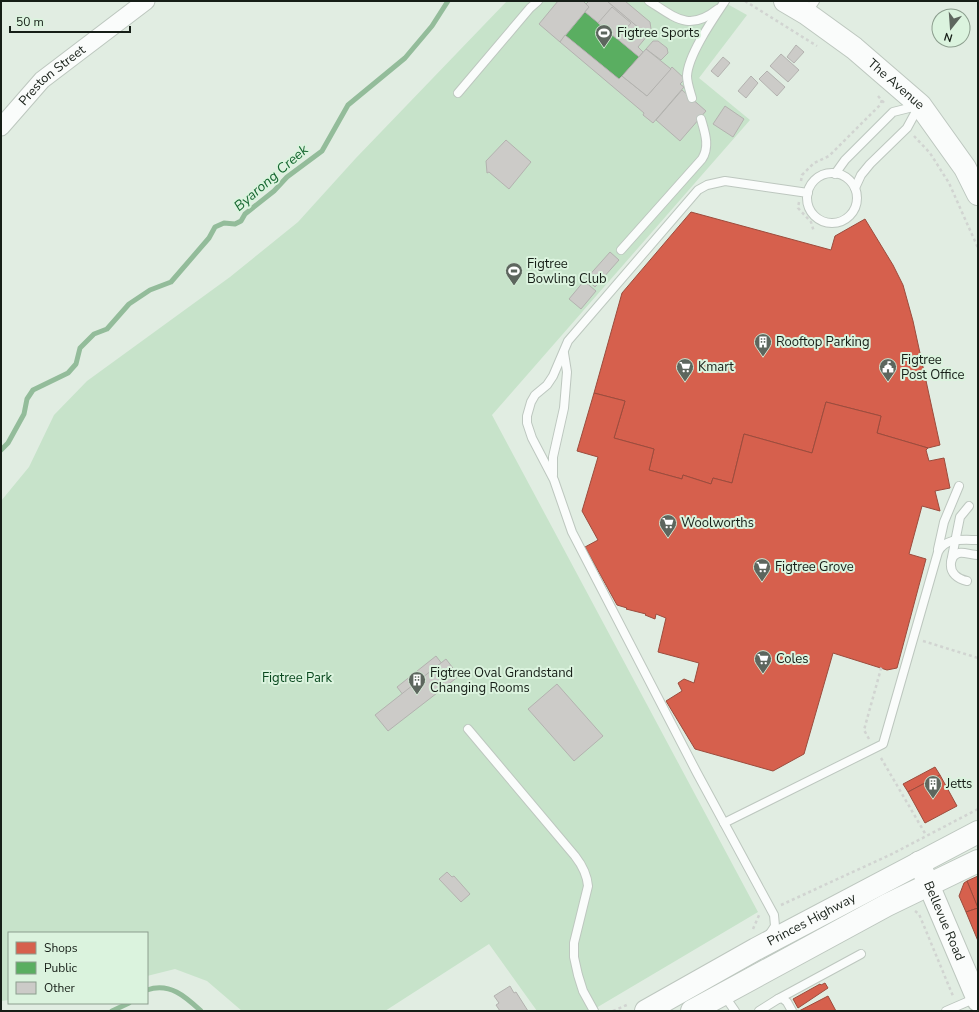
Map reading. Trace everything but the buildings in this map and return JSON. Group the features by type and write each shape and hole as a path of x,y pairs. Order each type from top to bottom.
{"main road":[{"name":"The Avenue","path":"785,1 811,8 854,48 920,105 965,168 978,194"},
{"name":"Princes Highway","path":"646,1011 756,949 978,832"},
{"name":"Princes Highway","path":"692,1011 729,1002 887,905 978,861"}],"street":[{"name":"Preston Street","path":"1,127 42,80 146,1"},
{"name":"Bellevue Road","path":"919,862 930,884 977,1000"}],"lane":[{"path":"458,93 525,14 538,1"},
{"path":"649,1 675,17 687,21 705,18 723,3"},
{"path":"692,98 687,77 689,67 697,46 723,3"},
{"path":"835,174 844,160 893,112 920,105"},
{"path":"855,188 861,175 870,164 907,128 920,105"},
{"path":"621,250 702,159 706,144 705,132 701,119"},
{"path":"829,174 835,174 845,177 855,188 857,196 855,208 846,218 834,223 821,220 812,212 808,203 808,193 810,187 818,178 829,174"},
{"path":"756,949 772,931 775,919 572,532 554,480 532,438 527,423 527,416 535,395 550,380 568,341 698,190 707,185 725,181 808,193"},
{"path":"554,480 552,457 564,408 567,372 564,350"},
{"path":"724,823 884,744 936,558 944,522 959,486"},
{"path":"966,581 958,578 954,574 951,568 951,562 960,517 969,506"},
{"path":"936,558 940,548 950,541 978,540"},
{"path":"951,562 954,556 960,553 978,556"},
{"path":"468,729 575,856 588,878 588,886 574,943 574,957 583,990 594,1011"},
{"path":"759,1011 778,999 861,954"},
{"path":"778,999 782,998 785,1000 792,1011"},
{"path":"946,1011 977,1000"}],"path":[{"path":"745,1 820,49"},
{"path":"876,93 882,100"},
{"path":"918,141 930,153 949,183 978,248"},
{"path":"923,641 926,634"},
{"path":"914,638 978,658"},
{"path":"890,855 978,809"},
{"path":"912,909 919,914 957,1006"}],"green space":[{"name":"Figtree Park","path":"507,1 722,1 747,15 699,78 750,120 492,415 758,912 591,1011 537,1011 489,944 385,1011 242,1011 207,981 175,969 148,976 148,932 8,932 8,1000 1,1001 1,501 29,467 54,415 87,381 230,277 298,222 356,158"}],"waterway":[{"name":"Byarong Creek","path":"1,450 8,443 24,414 27,399 33,390 68,373 76,364 80,348 94,334 107,329 129,304 150,290 171,282 209,238 215,227 224,223 235,224 241,221 245,214 274,191 287,177 322,151 348,105 405,58 432,26 448,1"},
{"name":"Byarong Creek","path":"148,990 155,988 170,989 183,996 201,1011"},
{"name":"Byarong Creek","path":"112,1011 127,1004"}],"place":[{"name":"Figtree Sports","path":"604,48"},
{"name":"Figtree Bowling Club","path":"514,286"},
{"name":"Rooftop Parking","path":"763,357"},
{"name":"Kmart","path":"685,382"},
{"name":"Figtree Post Office","path":"888,382"},
{"name":"Woolworths","path":"668,538"},
{"name":"Figtree Grove","path":"762,582"},
{"name":"Coles","path":"763,674"},
{"name":"Figtree Oval Grandstand Changing Rooms","path":"417,695"},
{"name":"Jetts","path":"933,799"}]}
